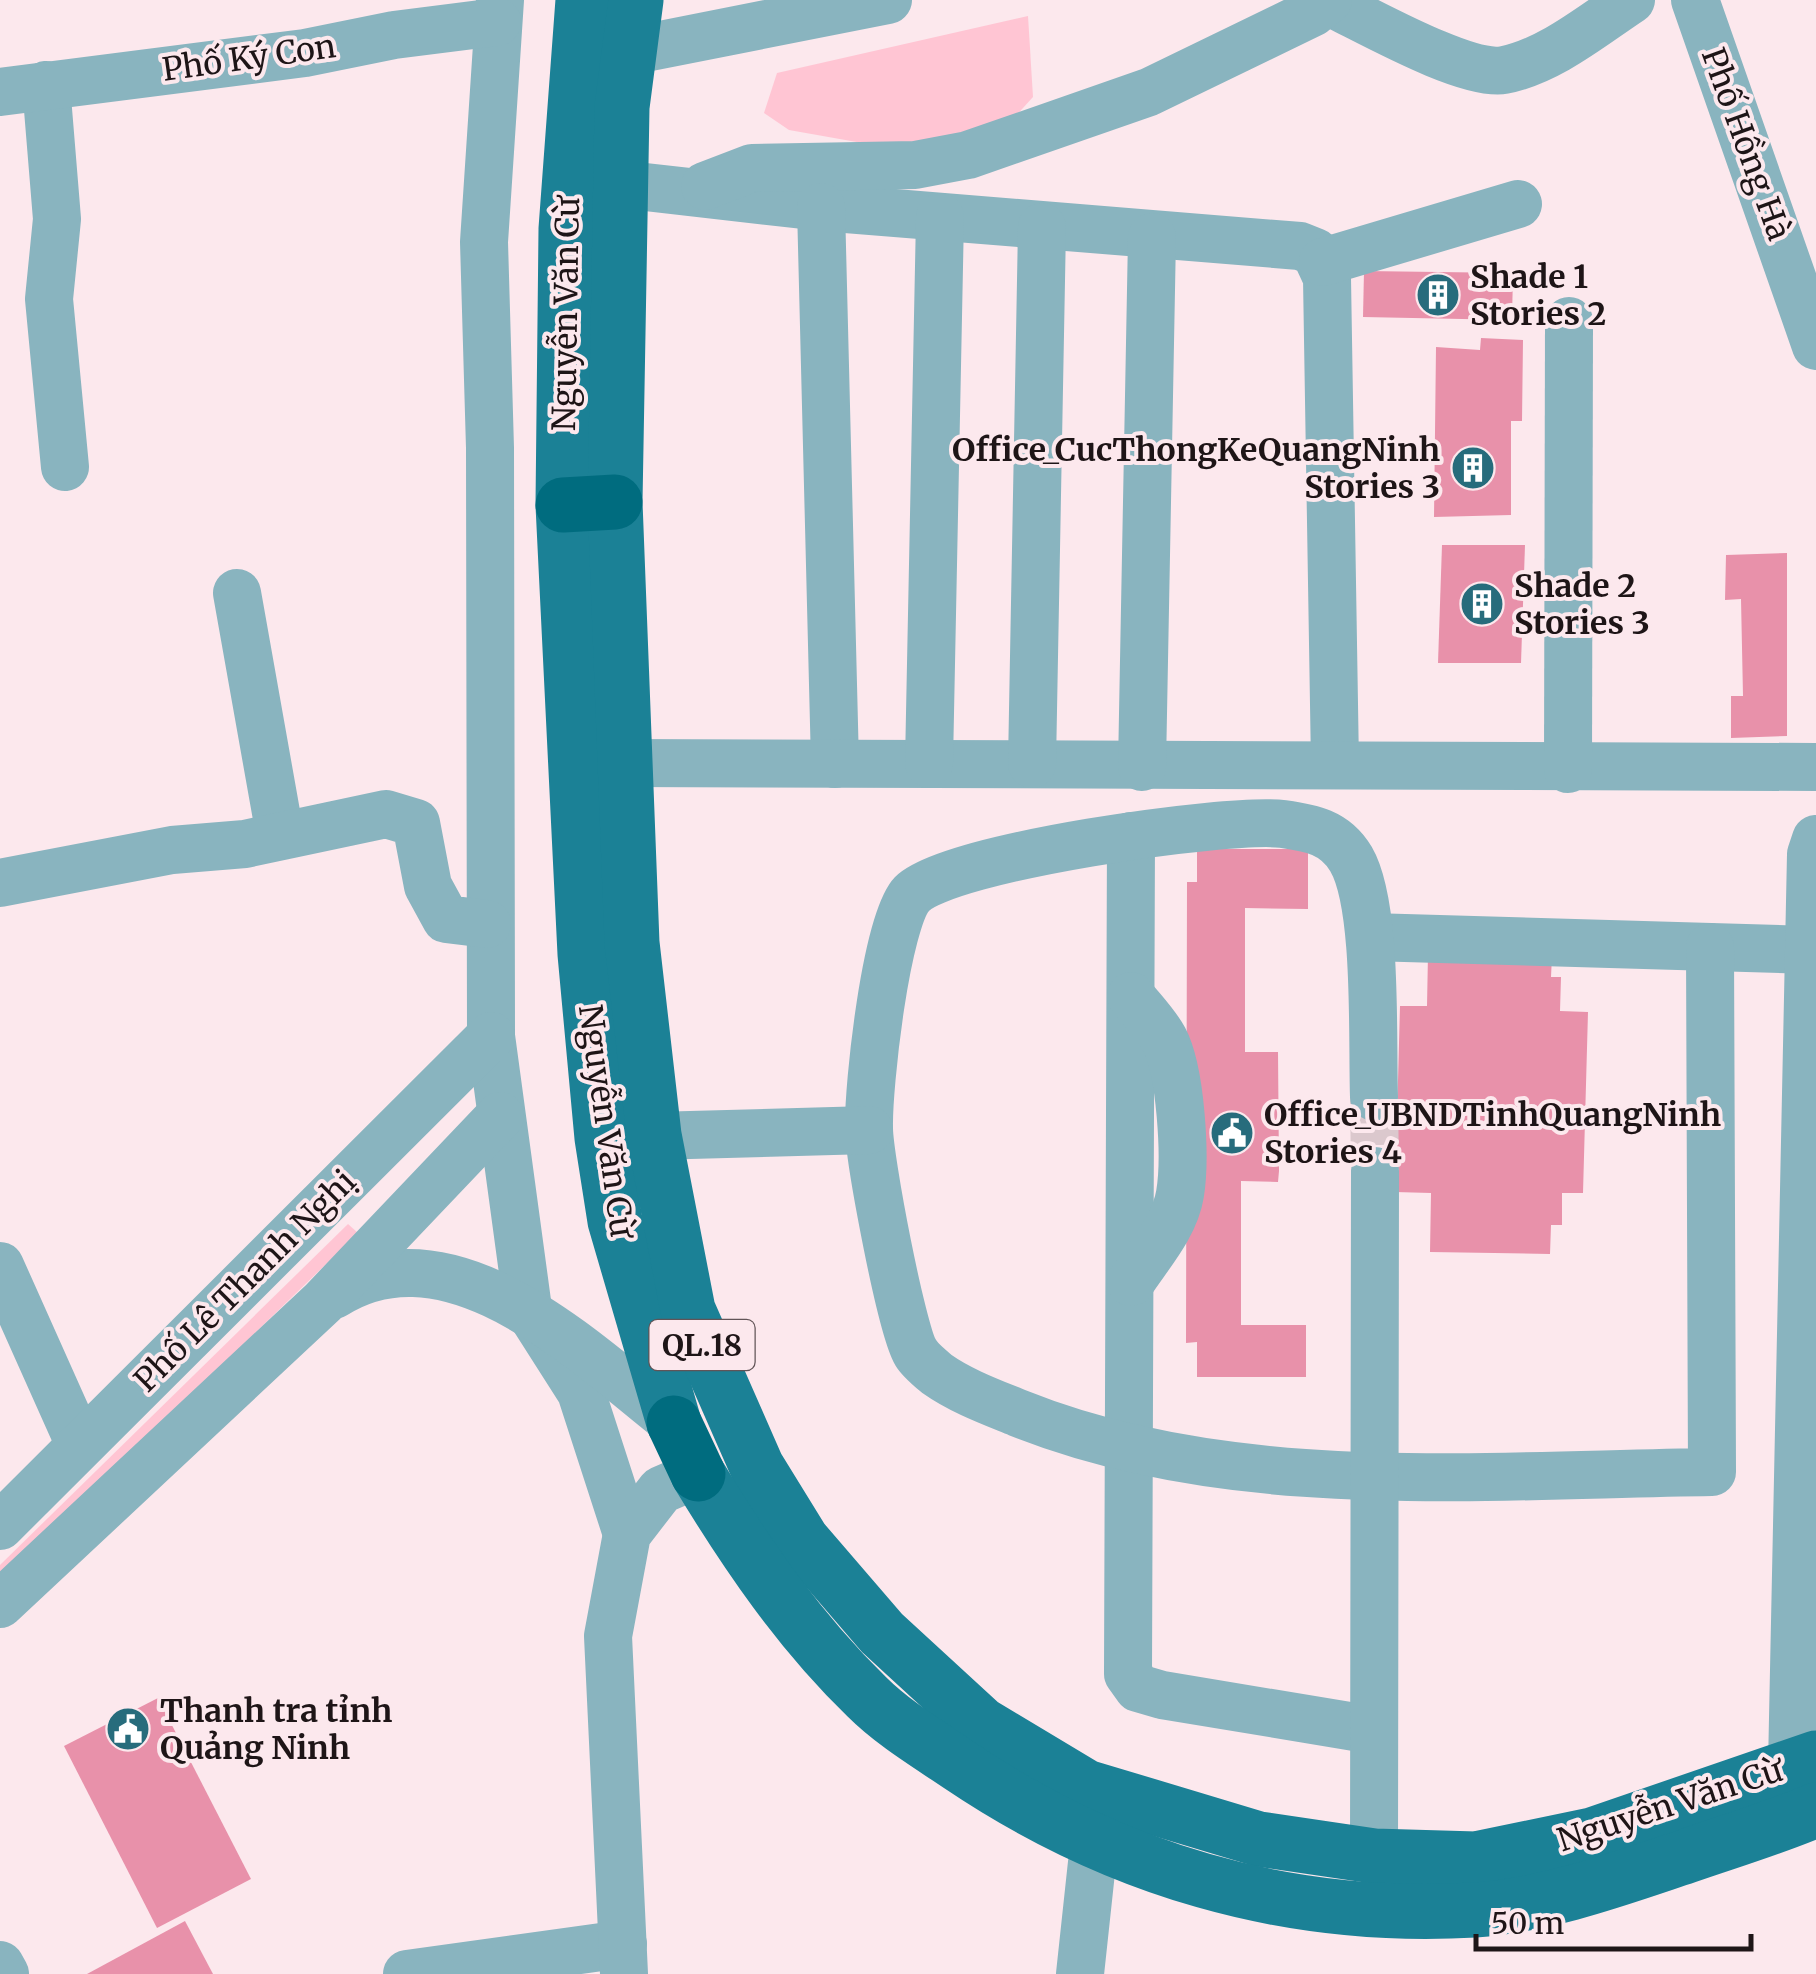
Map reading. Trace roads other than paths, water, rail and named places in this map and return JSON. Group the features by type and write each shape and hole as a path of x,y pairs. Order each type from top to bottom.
{"highway":[{"name":"Nguyễn Văn Cừ","path":"674,1423 698,1474"}],"main road":[{"name":"Nguyễn Văn Cừ","path":"583,0 566,230 589,504 623,762 632,943 628,1136 615,1221 674,1423"},
{"name":"Nguyễn Văn Cừ","path":"633,26 589,504 585,954 628,1136 688,1310 721,1393 757,1467 802,1540 882,1633 981,1724 1086,1787 1260,1839 1374,1856 1476,1859 1808,1787"},
{"name":"Nguyễn Văn Cừ","path":"698,1474 777,1595 869,1700 1009,1798 1094,1844 1174,1873 1263,1895 1353,1906 1474,1910 1600,1885 1808,1787"}],"street":[{"path":"633,26 885,0"},
{"path":"693,193 752,168 915,166 968,155 1149,92 1312,13 1328,1 1454,60 1502,71 1542,56 1631,0"},
{"name":"Phố Hồng Hà","path":"1694,0 1816,346"},
{"path":"499,11 484,242 490,448 490,1036 528,1309 581,1392 627,1534"},
{"name":"Phố Ký Con","path":"0,92 305,53 499,11"},
{"path":"46,84 57,218 48,299 65,467"},
{"path":"619,184 821,207 1300,246 1315,252 1327,278 1335,765"},
{"path":"1322,262 1518,204"},
{"path":"821,207 835,764"},
{"path":"929,763 940,217"},
{"path":"1032,764 1042,227"},
{"path":"1142,767 1152,236"},
{"path":"1568,769 1569,321"},
{"path":"237,592 280,834"},
{"path":"623,762 1568,769 1816,767"},
{"path":"0,883 386,814 416,823 436,905 446,918 464,924 487,924"},
{"path":"1374,1097 1370,937 1352,861 1330,834 1277,823 1132,836 1014,856 914,891 901,911 888,958 869,1130 898,1295 914,1351 936,1374 986,1400 1130,1451 1235,1469 1371,1474 1712,1472 1710,946"},
{"path":"1132,836 1131,996 1164,1039 1174,1064 1180,1195 1169,1224 1131,1282 1128,1674 1138,1688 1374,1730"},
{"path":"1808,1787 1810,950 1811,854 1816,839"},
{"path":"1370,937 1810,950"},
{"name":"Phố Lê Thanh Nghị","path":"0,1526 490,1036"},
{"name":"Phố Lê Thanh Nghị","path":"0,1604 323,1302 500,1116"},
{"path":"628,1136 869,1130"},
{"path":"1374,1856 1371,1474 1375,1172"},
{"path":"0,1266 80,1445"},
{"name":"Phố Lê Thanh Nghị","path":"323,1302 374,1276 434,1275 528,1309 674,1423"},
{"path":"407,1974 624,1959 608,1636 627,1534 661,1490 698,1474"},
{"path":"1080,1974 1094,1844"},
{"path":"0,1964 4,1974"}],"tunnel":[{"path":"1374,1097 1375,1171"}],"place":[{"name":"Shade 1 Stories 2","path":"1438,295"},
{"name":"Office_CucThongKeQuangNinh Stories 3","path":"1473,468"},
{"name":"Shade 2 Stories 3","path":"1482,604"},
{"name":"Office_UBNDTinhQuangNinh Stories 4","path":"1232,1133"},
{"name":"Thanh tra tỉnh Quảng Ninh","path":"128,1729"}]}
